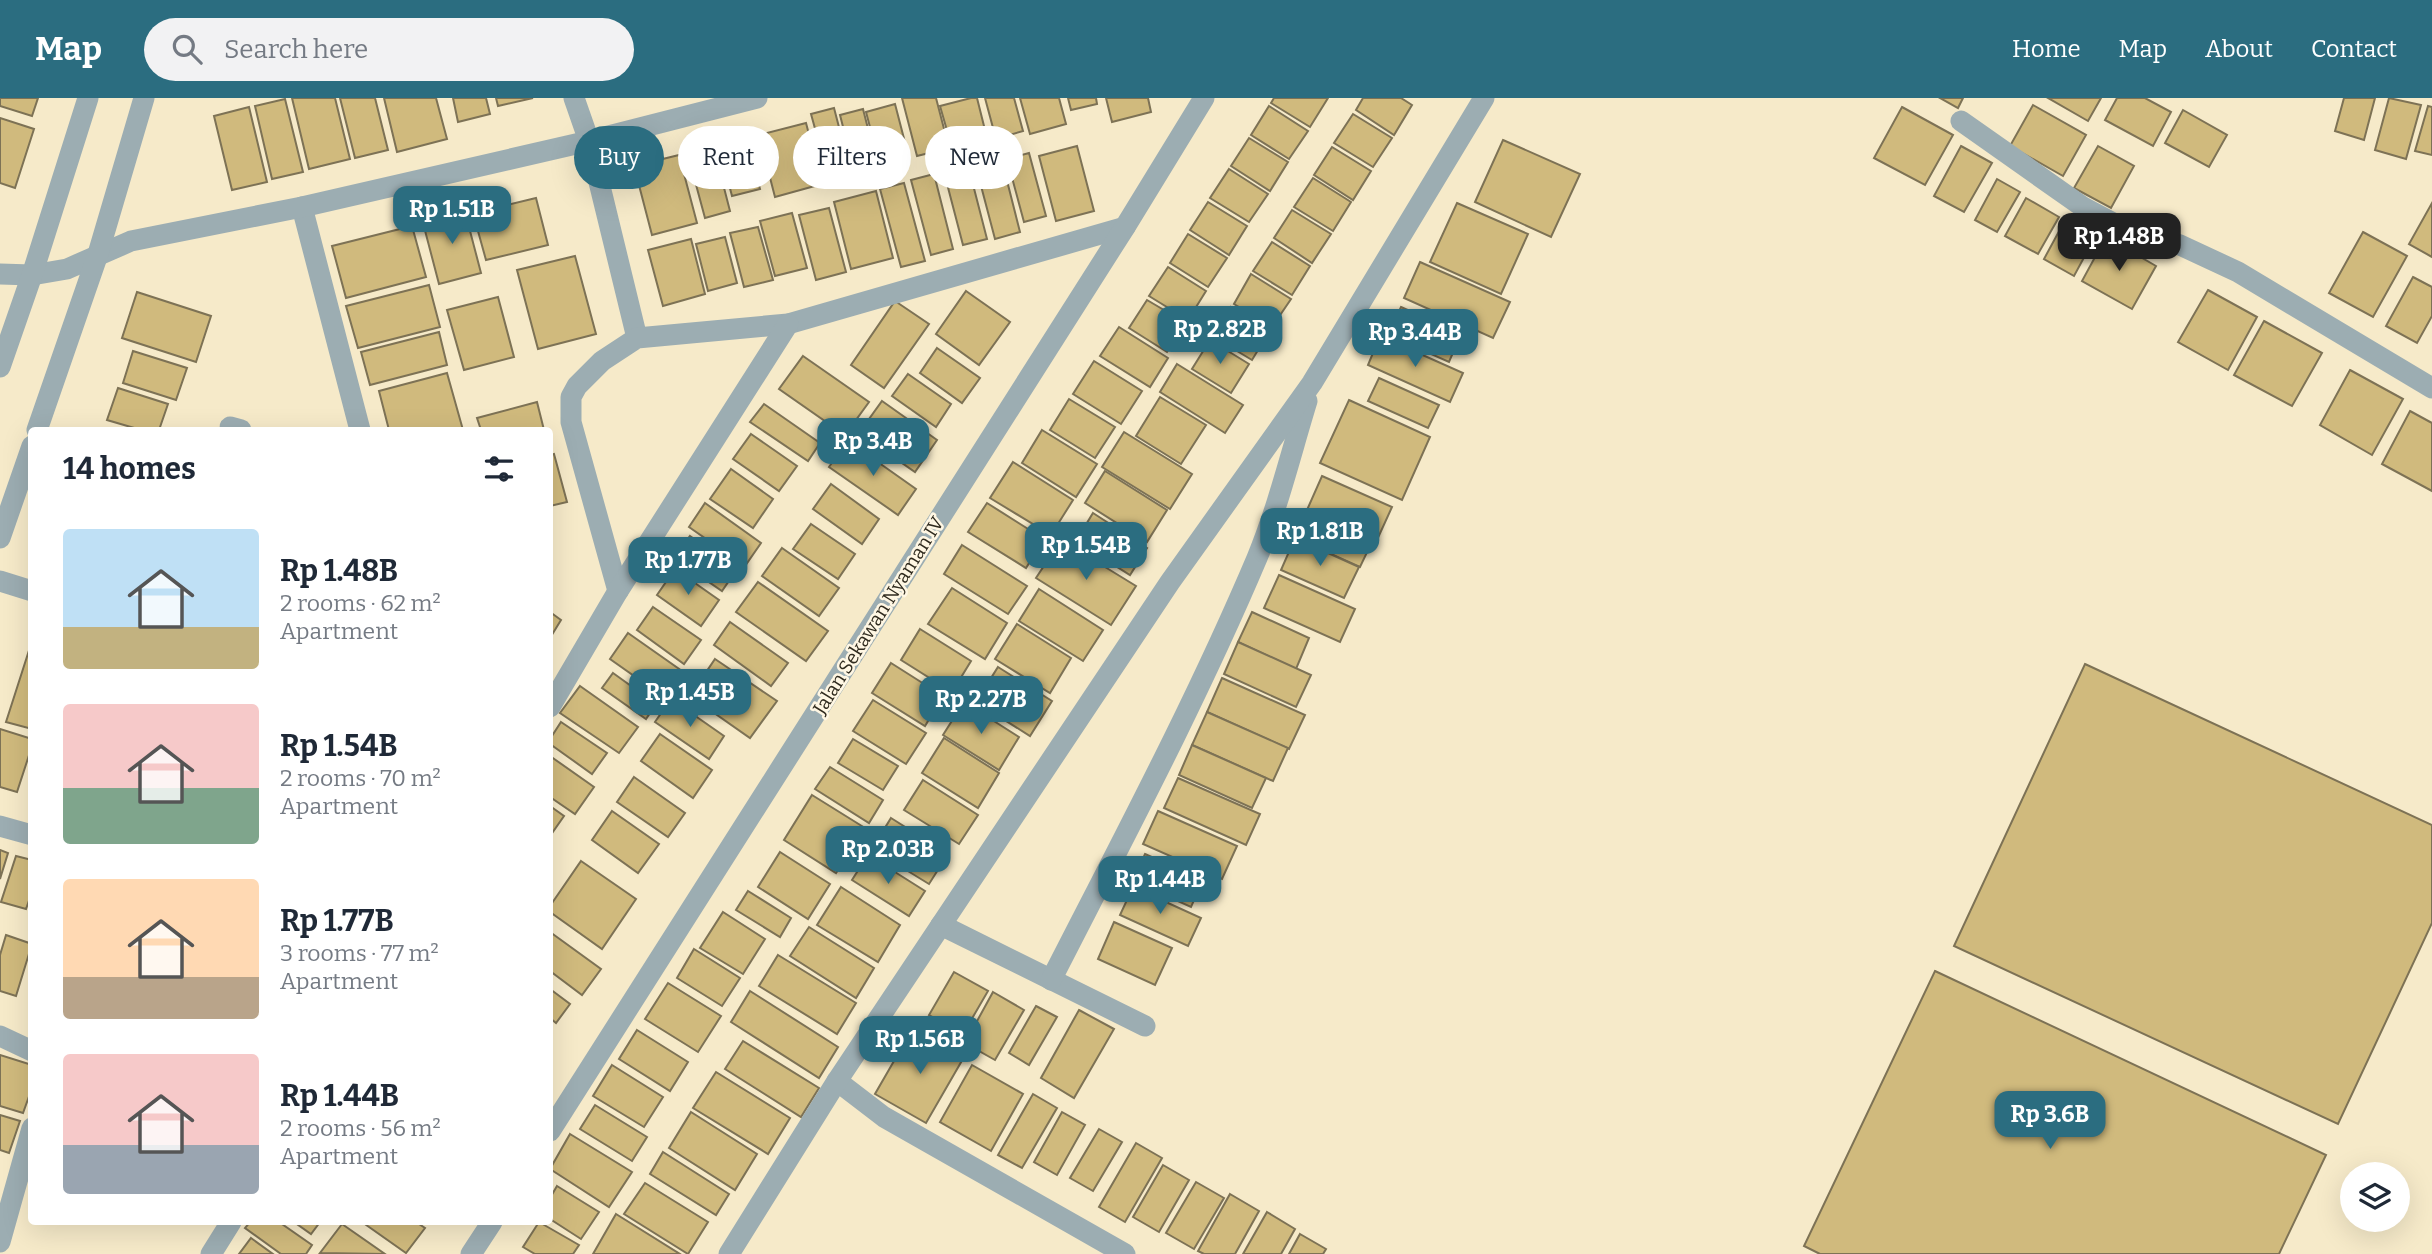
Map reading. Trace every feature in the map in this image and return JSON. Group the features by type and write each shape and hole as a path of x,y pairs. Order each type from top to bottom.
{"street":[{"path":"0,367 88,98"},
{"path":"38,427 98,254 144,98"},
{"path":"574,98 584,126"},
{"path":"648,126 757,98"},
{"name":"Jalan Sekawan Nyaman IV","path":"553,1126 1125,227 1204,98"},
{"path":"729,1254 837,1081 1170,582 1312,383 1484,98"},
{"path":"1961,121 2083,207 2115,224 2180,245 2238,272 2432,388"},
{"path":"0,274 32,275 67,268 131,241 302,207 574,144"},
{"path":"601,189 637,338"},
{"path":"302,207 359,427"},
{"path":"618,591 571,422 570,410 571,397 585,376 603,361 637,338 788,324 1125,227"},
{"path":"553,702 618,591 788,324"},
{"path":"1051,980 1166,756 1252,568 1278,498 1312,383"},
{"path":"0,538 28,458"},
{"path":"0,581 28,590"},
{"path":"0,825 28,834"},
{"path":"941,925 1145,1026"},
{"path":"0,1036 28,1049"},
{"path":"837,1081 884,1117 1125,1254"},
{"path":"0,1242 28,1142"},
{"path":"211,1254 229,1225"},
{"path":"471,1254 490,1225"}],"building":[{"path":"0,98 38,98 32,116 0,106"},
{"path":"292,98 335,98 350,159 309,169"},
{"path":"340,98 375,98 388,150 355,158"},
{"path":"384,98 436,98 447,139 397,152"},
{"path":"453,98 486,98 490,114 458,122"},
{"path":"496,98 533,98 498,106"},
{"path":"902,98 936,98 943,126 925,126 925,154 917,156"},
{"path":"977,98 984,126 946,126 940,106"},
{"path":"985,98 1014,98 1022,126 993,126"},
{"path":"1020,98 1059,98 1066,124 1030,134"},
{"path":"1068,98 1096,98 1097,104 1071,110"},
{"path":"1106,98 1148,98 1151,112 1112,122"},
{"path":"1274,98 1328,98 1310,127 1271,103"},
{"path":"1363,98 1401,98 1412,105 1394,135 1356,110"},
{"path":"1940,98 1963,98 1958,108"},
{"path":"2048,98 2101,98 2088,121"},
{"path":"2117,98 2145,98 2171,112 2153,146 2105,120"},
{"path":"2344,98 2375,98 2364,140 2335,131"},
{"path":"2389,98 2421,105 2406,159 2375,150"},
{"path":"285,99 303,172 272,179 255,106"},
{"path":"895,104 901,126 870,126 866,112"},
{"path":"2033,105 2086,135 2063,176 2010,146"},
{"path":"1269,106 1308,131 1289,159 1251,135"},
{"path":"2428,106 2432,107 2432,155 2415,151"},
{"path":"249,107 267,182 232,190 214,116"},
{"path":"1902,107 1953,135 1925,185 1874,158"},
{"path":"834,108 839,126 814,126 811,114"},
{"path":"863,109 867,126 843,126 840,115"},
{"path":"2183,110 2227,135 2209,167 2165,143"},
{"path":"1353,114 1392,138 1373,167 1334,143"},
{"path":"0,118 34,129 15,188 0,183"},
{"path":"793,126 793,189 804,189 775,197 773,189 779,189 779,130"},
{"path":"1249,138 1288,162 1270,191 1231,166"},
{"path":"1503,140 1580,174 1551,237 1475,202"},
{"path":"1077,146 1094,211 1056,221 1039,156"},
{"path":"1961,146 1992,163 1964,212 1934,196"},
{"path":"2098,146 2134,166 2111,208 2074,188"},
{"path":"1332,147 1371,171 1353,200 1314,175"},
{"path":"1029,153 1046,216 1024,222 1015,189 1023,189 1023,155"},
{"path":"678,155 678,189 688,189 697,223 652,235 640,189 664,189 664,159"},
{"path":"1229,169 1268,194 1249,222 1210,198"},
{"path":"925,176 925,189 938,189 953,249 931,255 911,180"},
{"path":"1313,178 1351,202 1333,231 1294,207"},
{"path":"1997,179 2020,192 1997,232 1975,220"},
{"path":"697,189 724,189 730,211 705,218"},
{"path":"730,189 760,189 732,196"},
{"path":"880,189 906,189 925,261 901,267"},
{"path":"948,189 974,189 987,239 963,245"},
{"path":"982,189 1009,189 1020,232 995,239"},
{"path":"876,191 893,258 851,269 834,202"},
{"path":"536,198 548,245 486,260 473,213"},
{"path":"2026,198 2059,217 2038,254 2005,236"},
{"path":"1208,202 1247,226 1229,255 1190,230"},
{"path":"1457,203 1528,234 1501,294 1430,262"},
{"path":"2432,203 2432,257 2409,244"},
{"path":"464,208 481,273 439,284 422,219"},
{"path":"829,208 846,272 816,280 799,215"},
{"path":"1292,210 1331,234 1312,263 1274,238"},
{"path":"792,213 807,268 775,276 760,221"},
{"path":"2064,222 2094,239 2074,276 2044,259"},
{"path":"412,226 426,277 346,298 332,246"},
{"path":"758,227 773,280 744,287 730,233"},
{"path":"2363,232 2407,256 2373,317 2329,293"},
{"path":"1188,234 1227,258 1208,287 1170,263"},
{"path":"725,237 737,283 708,291 696,244"},
{"path":"2106,237 2156,266 2132,309 2082,281"},
{"path":"691,239 705,294 663,306 648,250"},
{"path":"1272,242 1310,266 1292,295 1253,271"},
{"path":"575,256 596,334 538,349 517,270"},
{"path":"1420,262 1510,302 1493,338 1404,298"},
{"path":"1168,267 1206,291 1188,320 1149,296"},
{"path":"1251,274 1291,299 1272,327 1234,304"},
{"path":"2413,277 2432,287 2432,316 2417,343 2386,326"},
{"path":"429,285 440,327 358,348 346,306"},
{"path":"2208,290 2257,317 2228,370 2178,342"},
{"path":"966,291 1010,322 979,365 936,334"},
{"path":"137,292 211,316 196,362 122,338"},
{"path":"498,297 514,357 464,370 447,310"},
{"path":"1147,300 1186,323 1167,352 1129,328"},
{"path":"895,301 929,324 884,388 851,365"},
{"path":"1231,307 1269,332 1252,360 1212,336"},
{"path":"1401,307 1461,334 1449,362 1388,335"},
{"path":"2264,321 2322,353 2292,406 2234,375"},
{"path":"1119,327 1168,358 1150,387 1100,356"},
{"path":"439,332 447,365 370,385 361,352"},
{"path":"1380,336 1463,373 1450,402 1368,365"},
{"path":"1210,340 1249,364 1231,393 1192,369"},
{"path":"937,348 980,378 962,403 920,373"},
{"path":"133,351 187,368 176,400 123,383"},
{"path":"803,356 869,402 845,435 779,389"},
{"path":"1094,361 1142,391 1121,424 1073,394"},
{"path":"1177,364 1243,405 1225,433 1160,392"},
{"path":"2350,370 2403,399 2372,455 2320,425"},
{"path":"447,373 462,427 388,427 379,391"},
{"path":"908,374 951,404 936,427 892,396"},
{"path":"1379,378 1439,405 1428,428 1368,401"},
{"path":"118,388 168,404 160,427 131,427 107,420"},
{"path":"1160,397 1206,425 1181,464 1136,436"},
{"path":"1069,399 1115,427 1095,458 1050,430"},
{"path":"1349,400 1430,437 1402,500 1320,463"},
{"path":"882,401 937,440 915,472 859,433"},
{"path":"537,402 543,427 480,427 477,418"},
{"path":"764,404 820,443 808,461 750,422"},
{"path":"2410,411 2432,423 2432,491 2382,464"},
{"path":"1042,430 1097,464 1076,497 1022,463"},
{"path":"1124,432 1192,474 1170,509 1102,467"},
{"path":"751,434 797,466 779,491 733,459"},
{"path":"848,441 916,489 898,515 829,467"},
{"path":"553,454 567,502 553,505"},
{"path":"1013,462 1073,500 1051,535 990,498"},
{"path":"731,469 773,499 753,528 710,499"},
{"path":"1105,471 1167,510 1147,542 1085,503"},
{"path":"1322,476 1392,507 1377,540 1307,510"},
{"path":"831,484 879,519 862,544 813,509"},
{"path":"705,503 761,543 745,566 689,527"},
{"path":"987,503 1044,539 1026,568 968,532"},
{"path":"1093,513 1147,548 1130,575 1076,541"},
{"path":"1305,517 1370,546 1360,567 1295,538"},
{"path":"811,524 855,554 838,579 793,549"},
{"path":"690,536 737,569 722,591 674,558"},
{"path":"1295,538 1359,567 1344,598 1281,570"},
{"path":"1061,540 1136,586 1111,625 1036,578"},
{"path":"962,545 1027,586 1008,614 944,574"},
{"path":"782,548 839,588 819,616 762,576"},
{"path":"675,569 719,600 701,626 657,595"},
{"path":"1279,575 1355,609 1340,642 1264,608"},
{"path":"758,582 828,631 806,661 736,612"},
{"path":"952,588 1007,623 985,659 928,624"},
{"path":"1039,589 1103,630 1083,661 1019,621"},
{"path":"653,607 701,640 684,664 637,630"},
{"path":"1252,612 1309,638 1296,669 1238,642"},
{"path":"553,614 561,620 553,633"},
{"path":"730,622 788,663 771,686 714,645"},
{"path":"1017,624 1071,658 1050,693 995,659"},
{"path":"920,629 971,661 952,692 901,660"},
{"path":"628,633 682,671 664,697 610,659"},
{"path":"1238,642 1311,675 1296,707 1224,674"},
{"path":"28,653 28,728 6,722"},
{"path":"715,659 777,701 750,738 690,696"},
{"path":"891,663 943,696 925,726 872,693"},
{"path":"2085,664 2432,825 2432,923 2338,1124 1954,946"},
{"path":"998,667 1052,701 1030,736 976,702"},
{"path":"613,673 656,704 646,719 602,688"},
{"path":"1222,678 1305,715 1289,749 1207,712"},
{"path":"580,686 638,727 619,753 560,713"},
{"path":"671,699 724,736 709,759 655,722"},
{"path":"873,700 926,733 906,764 853,731"},
{"path":"964,702 1019,737 999,770 943,735"},
{"path":"1207,712 1288,748 1273,781 1192,745"},
{"path":"561,722 607,753 592,774 553,746 553,734"},
{"path":"0,729 28,738 28,758 17,792 0,787"},
{"path":"660,734 712,770 693,798 641,761"},
{"path":"944,738 999,773 978,808 922,773"},
{"path":"853,739 898,766 883,790 838,763"},
{"path":"1192,745 1266,778 1252,808 1179,775"},
{"path":"553,758 594,787 575,814 553,799"},
{"path":"830,767 883,800 869,823 815,789"},
{"path":"634,777 685,813 668,837 617,802"},
{"path":"1178,778 1260,814 1246,845 1164,808"},
{"path":"923,780 978,815 959,844 904,810"},
{"path":"812,795 865,828 836,873 784,840"},
{"path":"553,808 564,816 553,832"},
{"path":"612,811 659,844 638,873 592,840"},
{"path":"1158,811 1237,846 1222,879 1143,844"},
{"path":"891,818 948,854 929,884 872,849"},
{"path":"0,850 8,853 0,879"},
{"path":"780,852 830,884 808,919 758,887"},
{"path":"1145,854 1203,880 1191,907 1133,881"},
{"path":"868,855 925,891 909,916 852,880"},
{"path":"16,856 28,859 26,909 1,902"},
{"path":"581,861 636,899 602,949 553,914 553,902"},
{"path":"841,887 900,925 878,962 817,925"},
{"path":"1133,887 1201,918 1188,946 1120,915"},
{"path":"748,891 791,918 780,937 736,910"},
{"path":"723,912 765,939 743,974 700,948"},
{"path":"1114,922 1172,948 1155,985 1098,959"},
{"path":"809,927 874,968 856,998 790,956"},
{"path":"553,934 601,969 582,995 553,973"},
{"path":"6,935 28,943 28,957 16,996 0,991 0,955"},
{"path":"694,949 740,978 722,1006 677,978"},
{"path":"778,955 856,1003 837,1034 759,986"},
{"path":"1935,971 2326,1155 2279,1254 1820,1254 1804,1246"},
{"path":"954,972 988,991 963,1034 929,1015"},
{"path":"668,983 721,1016 698,1052 645,1019"},
{"path":"553,991 570,1004 556,1023 553,1020"},
{"path":"750,991 838,1047 819,1078 731,1022"},
{"path":"993,992 1024,1010 995,1060 965,1043"},
{"path":"1036,1006 1057,1017 1029,1065 1009,1053"},
{"path":"1079,1010 1114,1029 1074,1098 1041,1078"},
{"path":"913,1028 964,1057 926,1123 875,1094"},
{"path":"637,1030 688,1062 670,1091 619,1059"},
{"path":"743,1041 819,1088 801,1117 725,1069"},
{"path":"0,1055 28,1064 28,1099 23,1113 0,1106"},
{"path":"612,1065 663,1097 644,1127 593,1096"},
{"path":"972,1065 1023,1094 991,1151 940,1122"},
{"path":"716,1072 790,1118 768,1154 693,1108"},
{"path":"1033,1094 1057,1108 1022,1168 998,1155"},
{"path":"595,1105 647,1137 632,1161 580,1129"},
{"path":"691,1112 757,1154 735,1190 669,1148"},
{"path":"1062,1112 1085,1125 1057,1175 1034,1162"},
{"path":"0,1115 20,1121 9,1153 0,1150"},
{"path":"1099,1129 1122,1142 1093,1191 1070,1178"},
{"path":"570,1134 632,1172 609,1207 553,1171 553,1164"},
{"path":"1136,1143 1162,1158 1125,1222 1099,1207"},
{"path":"663,1152 729,1194 716,1215 650,1174"},
{"path":"1163,1165 1189,1180 1159,1232 1133,1217"},
{"path":"1196,1182 1224,1198 1194,1249 1166,1233"},
{"path":"645,1183 708,1222 688,1254 624,1214"},
{"path":"557,1186 599,1212 581,1239 553,1221 553,1193"},
{"path":"1230,1194 1259,1211 1235,1254 1204,1254 1198,1251"},
{"path":"1267,1212 1295,1229 1281,1254 1243,1254"},
{"path":"616,1214 680,1254 593,1254"},
{"path":"248,1225 283,1225 312,1245 306,1254 281,1254 245,1228"},
{"path":"298,1225 318,1225 311,1234"},
{"path":"343,1225 385,1254 320,1253"},
{"path":"366,1225 420,1225 425,1228 406,1253"},
{"path":"537,1225 544,1225 579,1245 573,1254 535,1254 523,1247"},
{"path":"1300,1234 1326,1249 1323,1254 1289,1254"},
{"path":"251,1238 273,1254 239,1254"}]}
